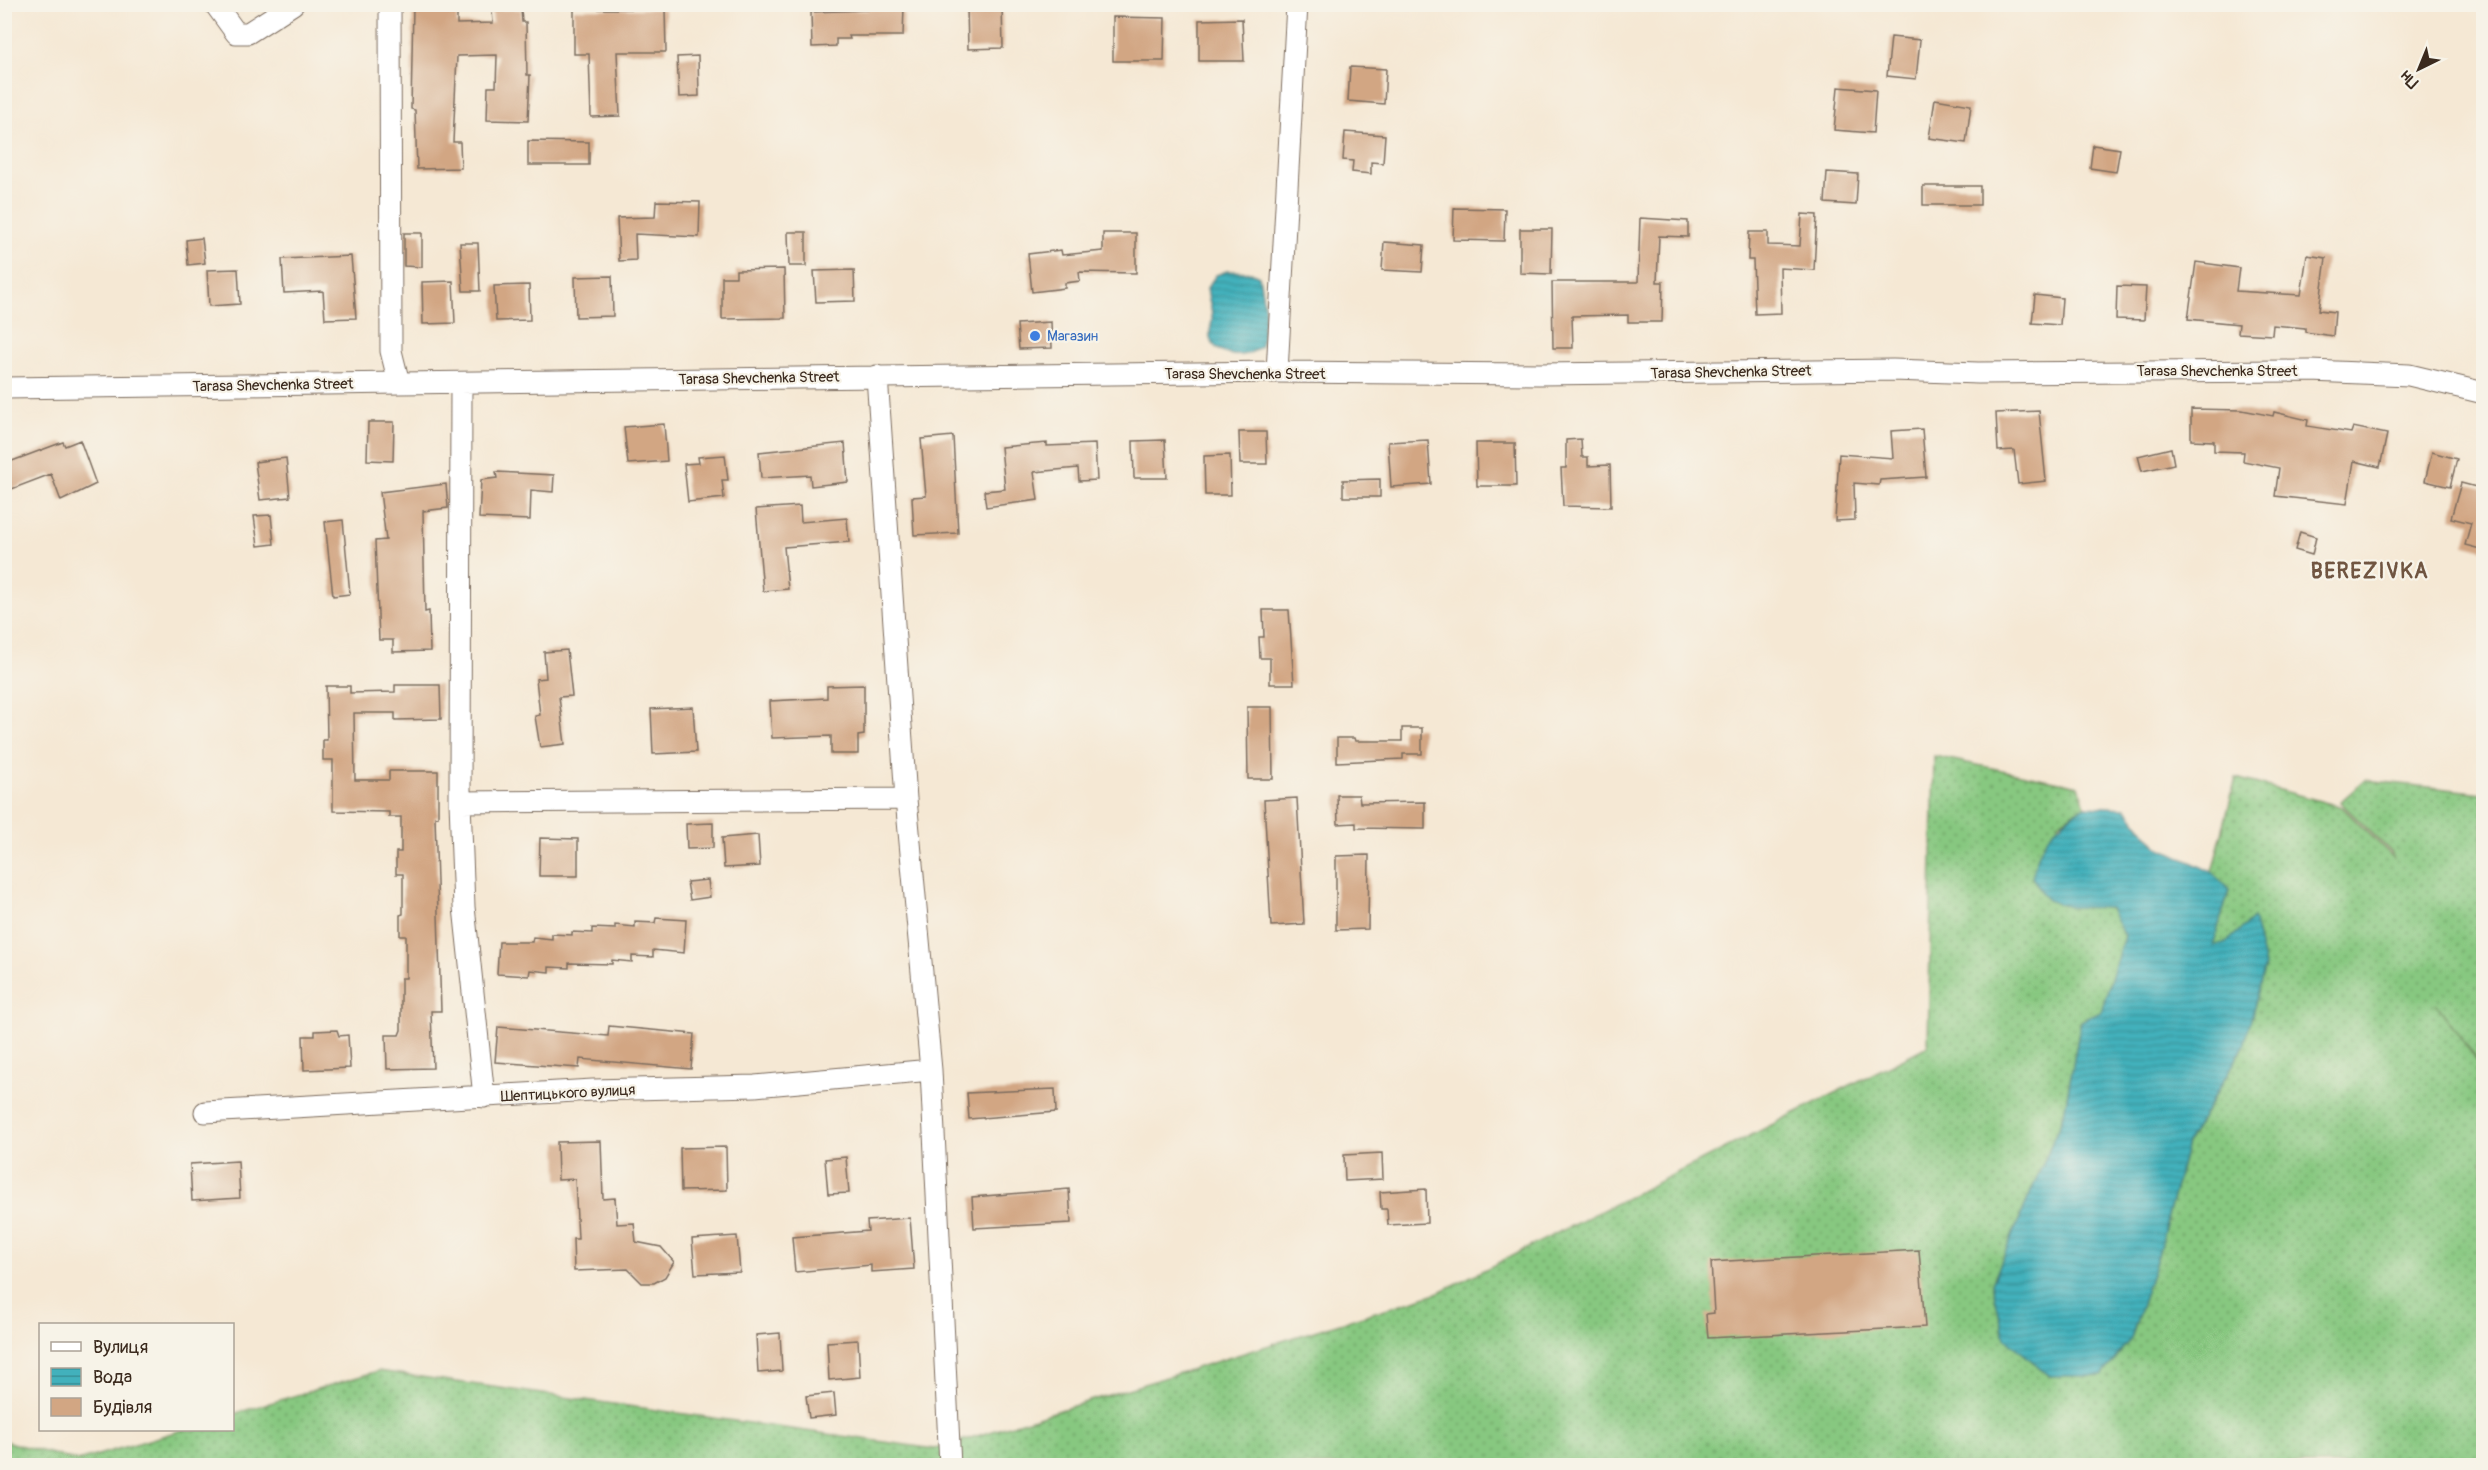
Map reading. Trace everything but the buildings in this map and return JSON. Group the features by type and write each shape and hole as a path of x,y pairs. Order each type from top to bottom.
{"street":[{"path":"215,4 236,33 248,33 293,4"},
{"path":"390,4 392,351 399,383"},
{"path":"1276,372 1298,4"},
{"name":"Tarasa Shevchenka Street","path":"4,387 1276,372 1539,374 1893,370 1978,373 2311,371 2409,375 2484,393"},
{"path":"877,376 906,799 931,1070 950,1466"},
{"path":"461,382 460,802 464,907 484,1097"},
{"path":"460,802 906,799"},
{"name":"Шептицького вулиця","path":"205,1112 484,1097 755,1086 931,1070"}],"green space":[{"path":"1934,756 2079,786 2085,806 2058,823 2111,908 2124,936 2101,1013 2081,1021 2064,1114 1992,1284 2005,1338 2050,1376 2131,1338 2158,1255 2187,1143 2244,1046 2227,942 2212,947 2229,890 2212,872 2236,778 2342,807 2393,857 2392,853 2340,802 2365,780 2483,793 2483,1068 2436,1003 2483,1070 2483,1465 5,1466 4,1441 78,1461 179,1431 234,1431 234,1414 378,1371 935,1449 1440,1292 1928,1046"}],"water":[{"path":"1227,271 1251,272 1259,276 1265,311 1261,346 1241,355 1221,351 1215,346 1210,335 1212,317 1207,288 1216,275"},
{"path":"2085,806 2125,808 2157,846 2212,872 2229,890 2213,946 2227,942 2253,918 2265,965 2244,1046 2187,1143 2158,1255 2131,1338 2102,1376 2050,1376 2005,1338 1992,1284 2064,1114 2081,1021 2101,1012 2124,936 2110,908 2070,907 2047,900 2032,877 2044,843 2056,828"}],"place":[{"name":"Магазин","path":"1035,336"}],"district":[{"name":"BEREZIVKA","path":"2370,571"}]}
